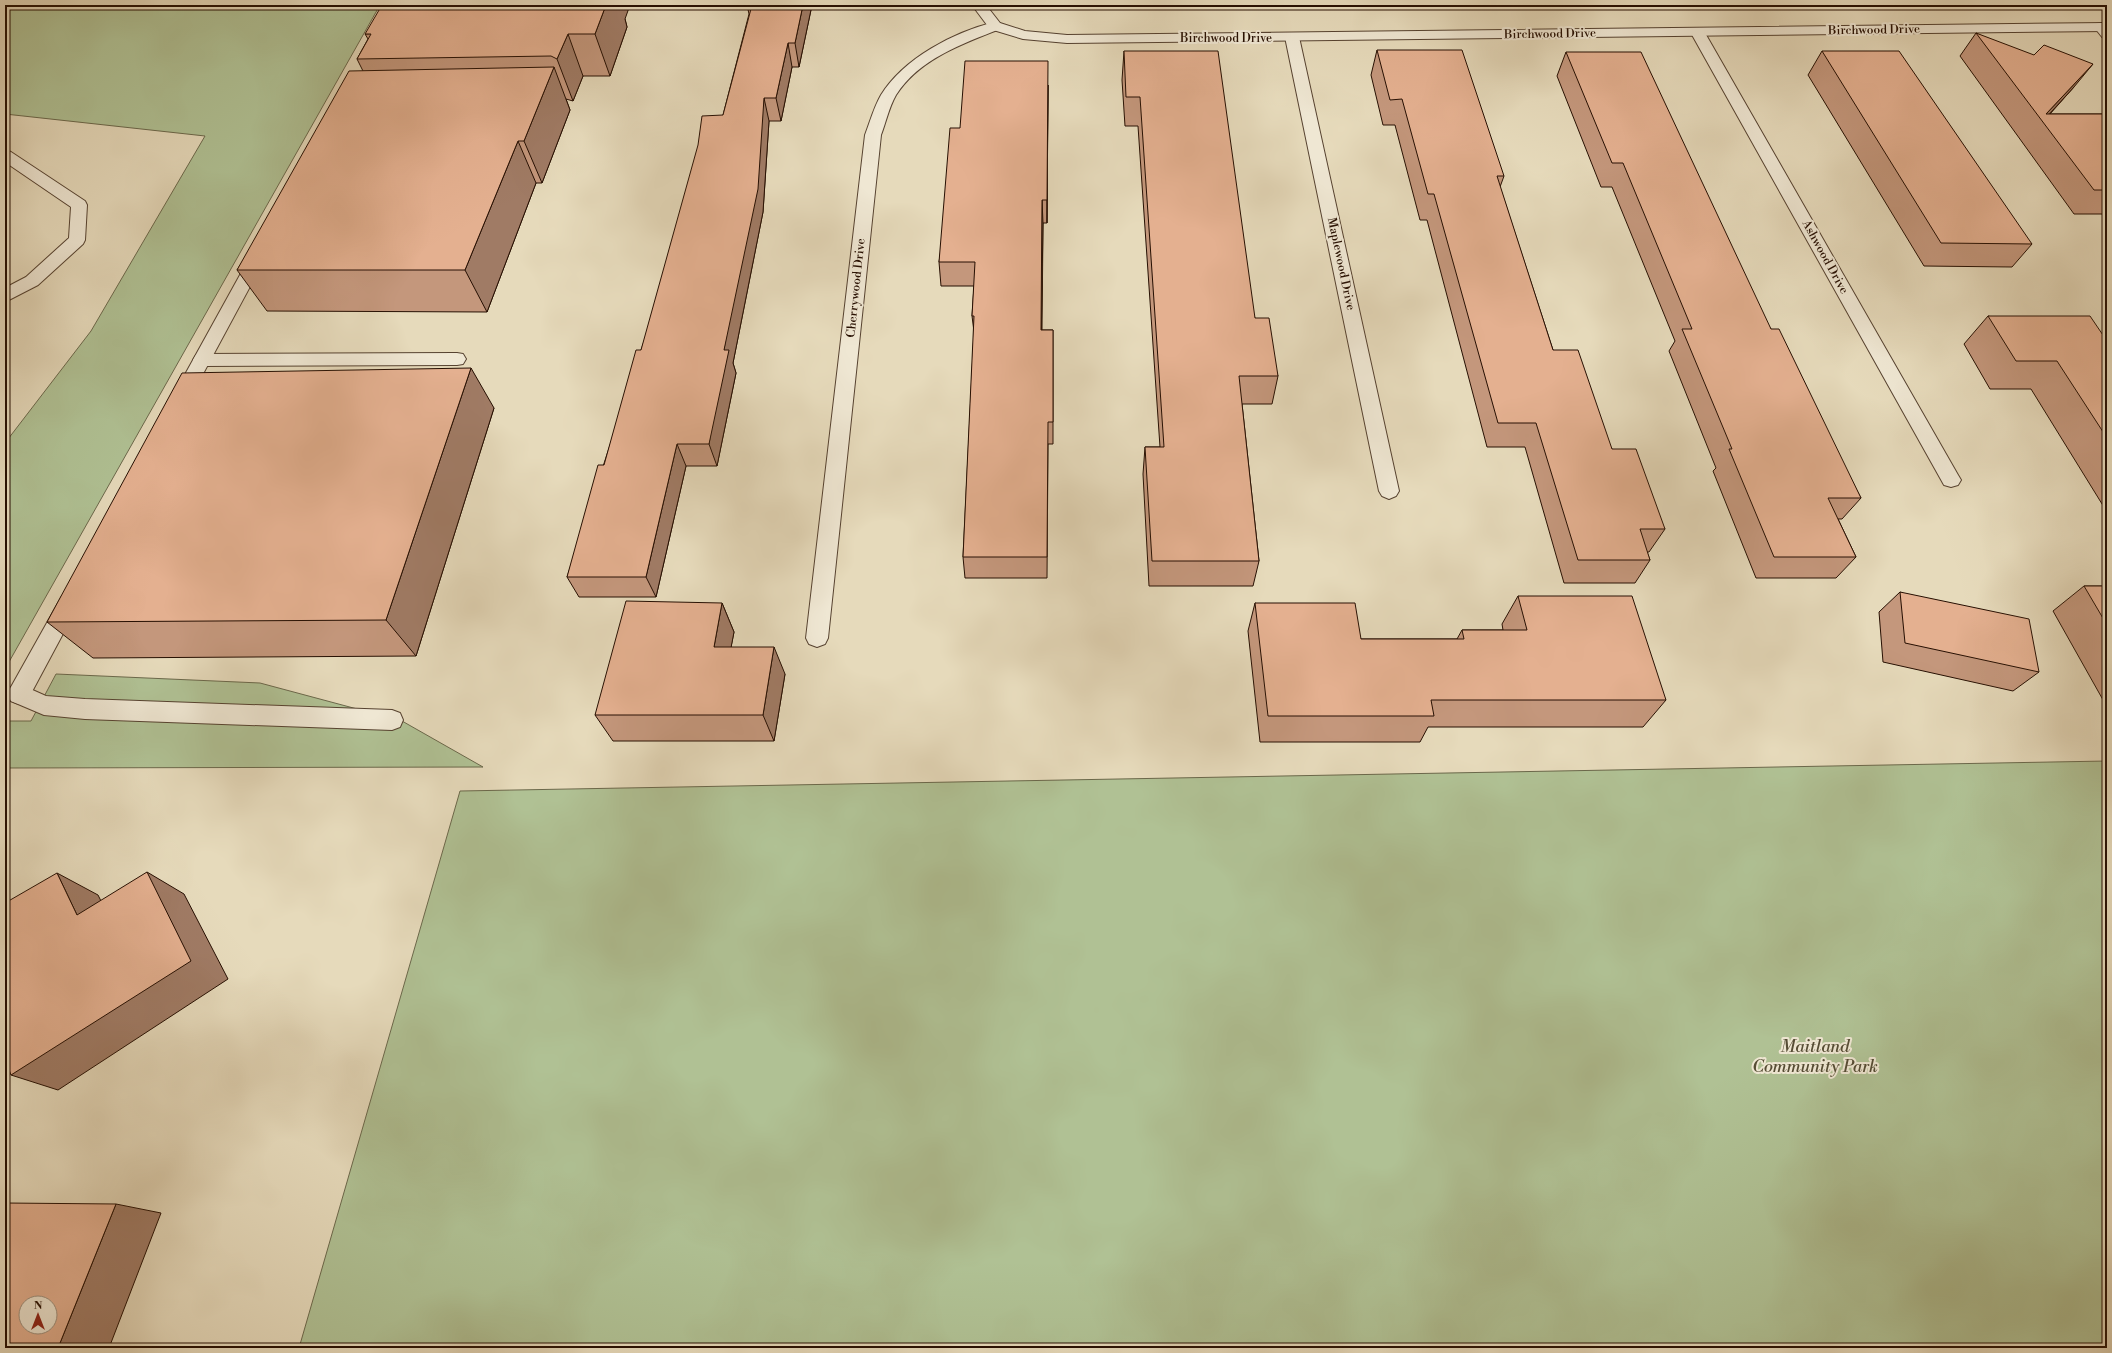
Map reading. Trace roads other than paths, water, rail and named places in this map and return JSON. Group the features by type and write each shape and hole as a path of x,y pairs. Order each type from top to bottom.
{"street":[{"path":"979,5 995,26"},
{"name":"Birchwood Drive","path":"995,26 1023,35 1067,39 2105,30"},
{"name":"Cherrywood Drive","path":"817,638 873,135 889,95 910,69 936,50 995,26"},
{"name":"Ashwood Drive","path":"1698,33 1952,480"},
{"name":"Maplewood Drive","path":"1292,37 1389,491"},
{"path":"5,155 79,205 77,240 32,281 5,296"},
{"path":"171,416 267,241"},
{"path":"202,360 457,359"},
{"path":"76,590 19,694 44,705 85,709 392,720"}],"park label":[{"name":"Maitland Community Park","path":"1815,1057"}]}
